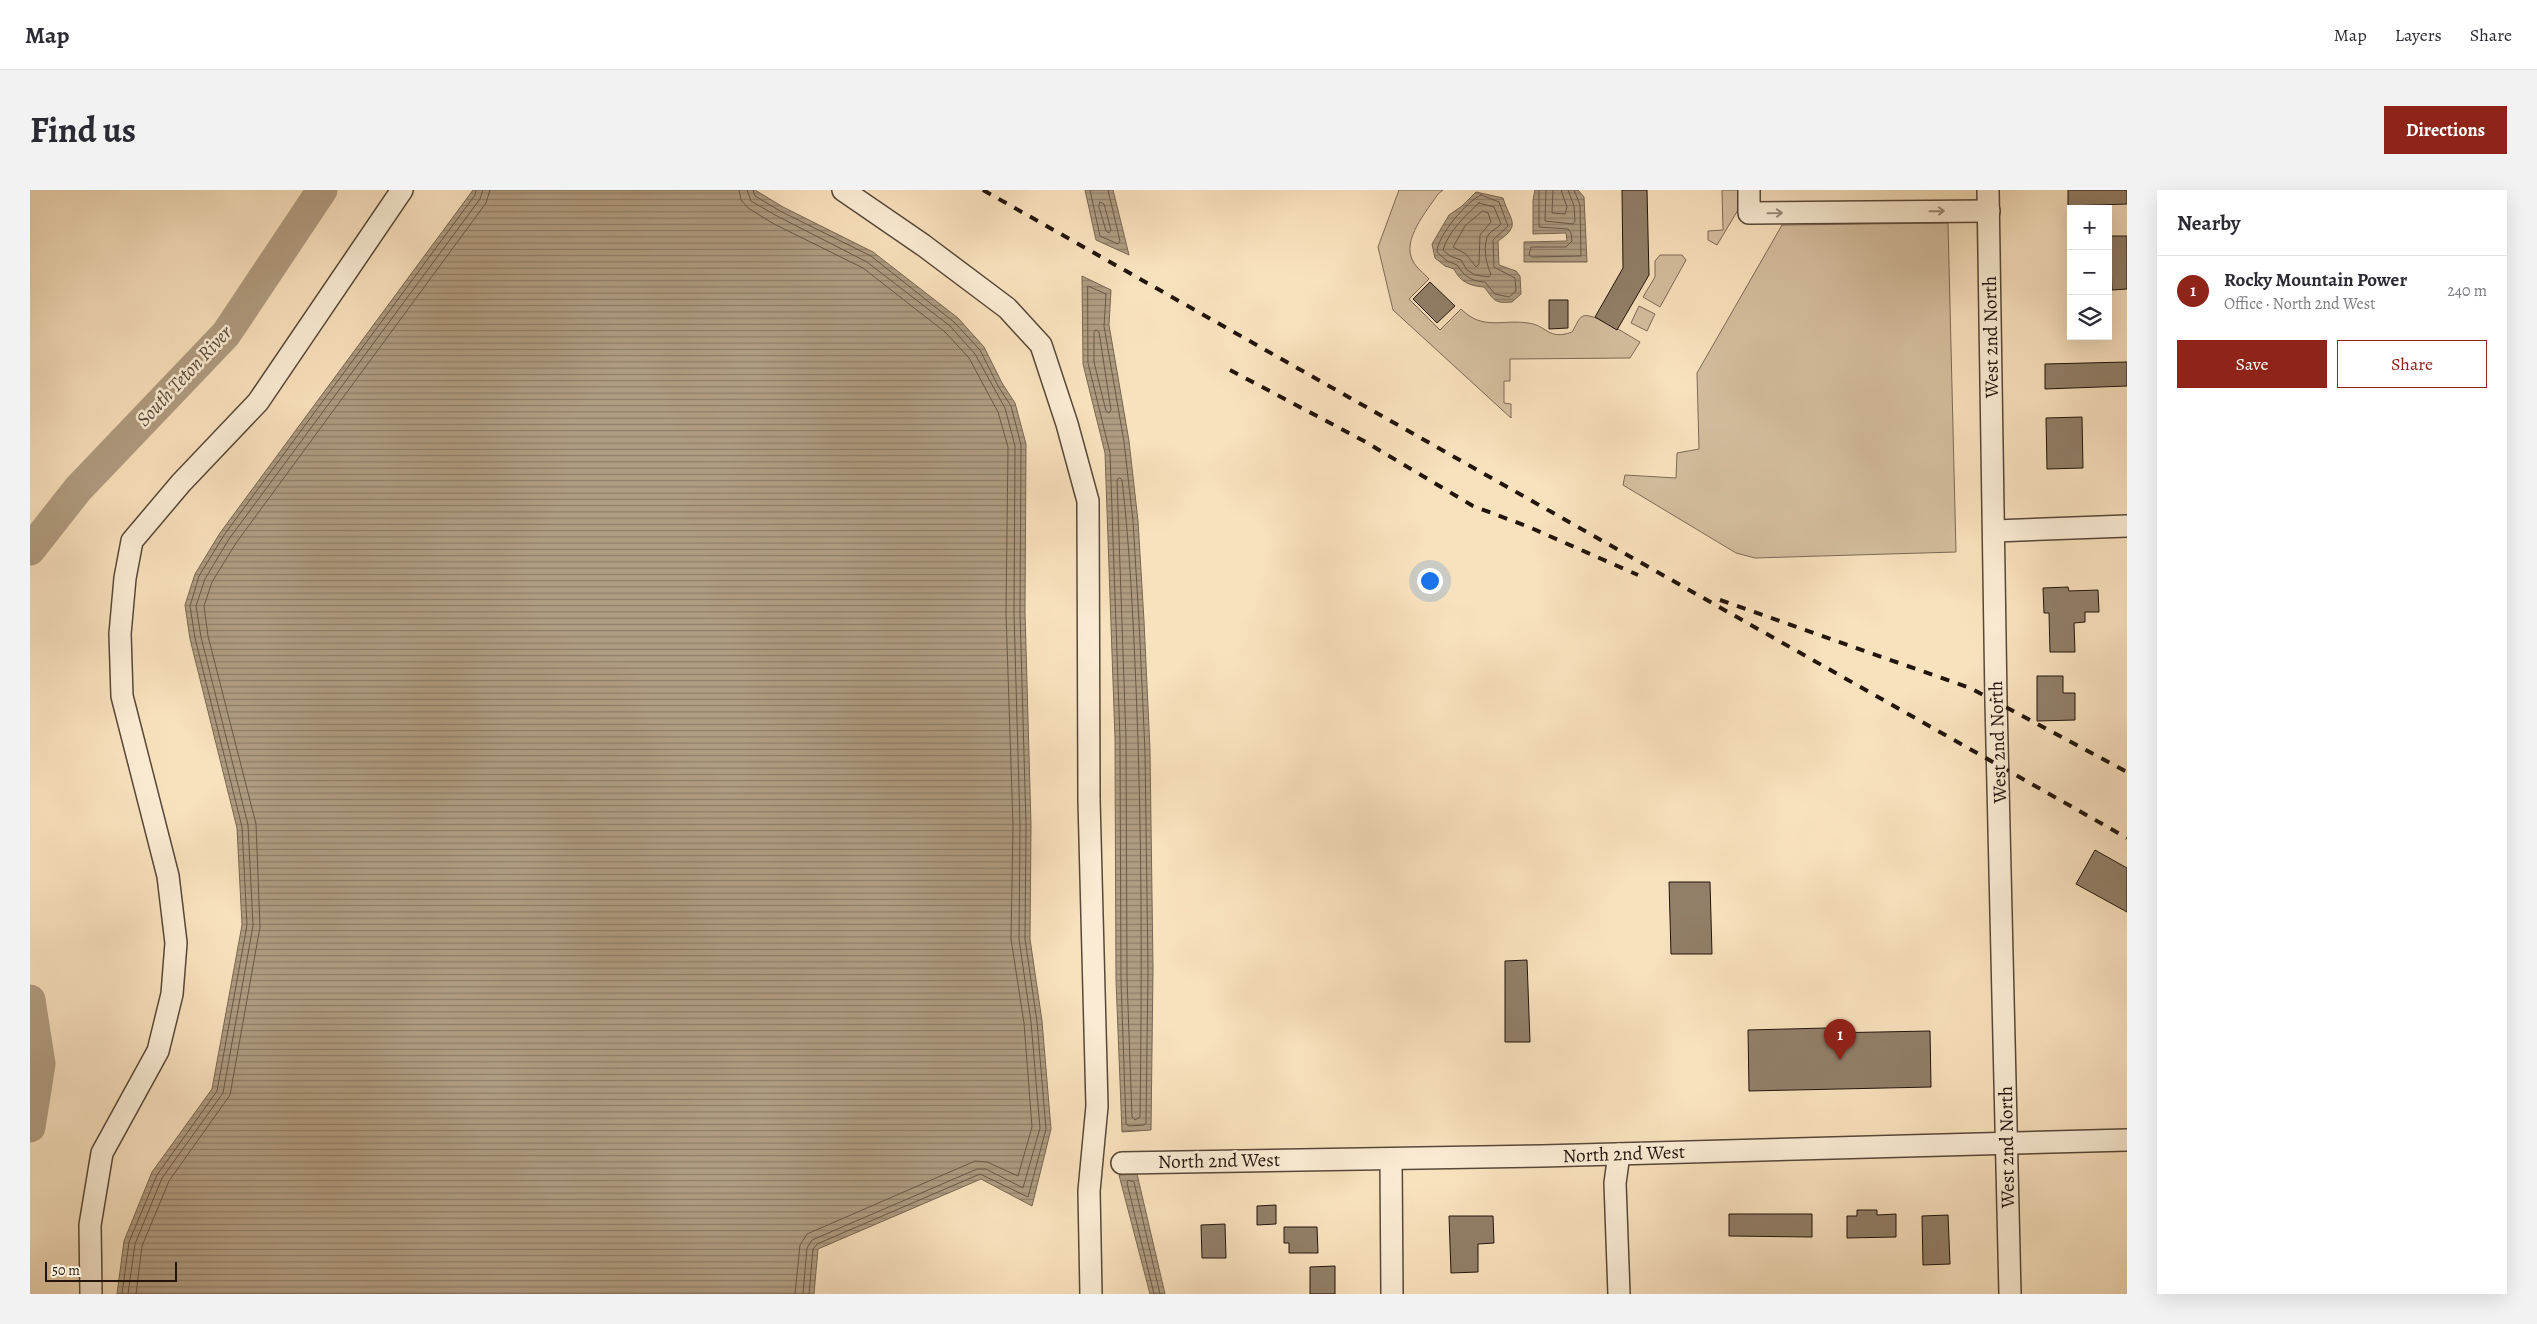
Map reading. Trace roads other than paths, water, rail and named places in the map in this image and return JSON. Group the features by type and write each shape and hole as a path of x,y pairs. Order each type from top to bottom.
{"street":[{"path":"91,1294 90,1225 102,1154 158,1051 172,994 176,943 168,876 122,696 120,634 125,578 132,541 181,483 258,402 402,190"},
{"path":"843,190 923,244 1007,308 1041,345 1067,424 1088,501 1089,800 1097,1106 1089,1191 1091,1294"},
{"path":"1749,190 1749,213 1988,200"},
{"name":"West 2nd North","path":"1988,200 1995,531 1996,701 2010,1294"},
{"path":"1995,531 2127,526"},
{"name":"North 2nd West","path":"1122,1163 1619,1154 2127,1140"},
{"path":"1619,1154 1615,1183 1619,1294"},
{"path":"1391,1159 1392,1294"}],"water":[{"path":"473,190 755,190 783,207 873,252 958,318 984,347 1002,383 1015,403 1026,444 1025,612 1031,825 1030,939 1042,1021 1051,1129 1032,1206 981,1179 818,1249 814,1294 117,1294 124,1241 152,1172 212,1089 242,925 237,828 190,639 185,605 195,574 220,533"},
{"path":"1085,190 1113,190 1129,255 1096,240"},
{"path":"1535,190 1578,190 1584,197 1587,262 1524,262 1524,242 1567,241 1566,233 1533,234 1533,200"},
{"path":"1476,192 1503,198 1511,217 1512,226 1510,231 1498,241 1499,265 1516,271 1520,276 1521,294 1512,302 1495,300 1484,287 1474,286 1466,282 1459,277 1454,269 1445,266 1435,258 1432,244 1449,215 1462,206"},
{"path":"1082,276 1111,290 1109,325 1129,441 1138,521 1144,621 1150,750 1153,969 1151,1130 1122,1132 1116,980 1115,739 1105,453 1083,364"},
{"path":"1137,1174 1165,1294 1150,1294 1119,1175"}],"waterway":[{"name":"South Teton River","path":"30,550 78,489 226,334 322,190"},
{"name":"South Teton River","path":"30,1000 40,1064 30,1127"}],"railway":[{"path":"983,190 2127,838"},
{"path":"1230,370 1364,441 1473,506 1529,527 1638,575"},
{"path":"1720,600 1970,688 2127,772"}],"place":[{"name":"Rocky Mountain Power","path":"1840,1060"}]}
